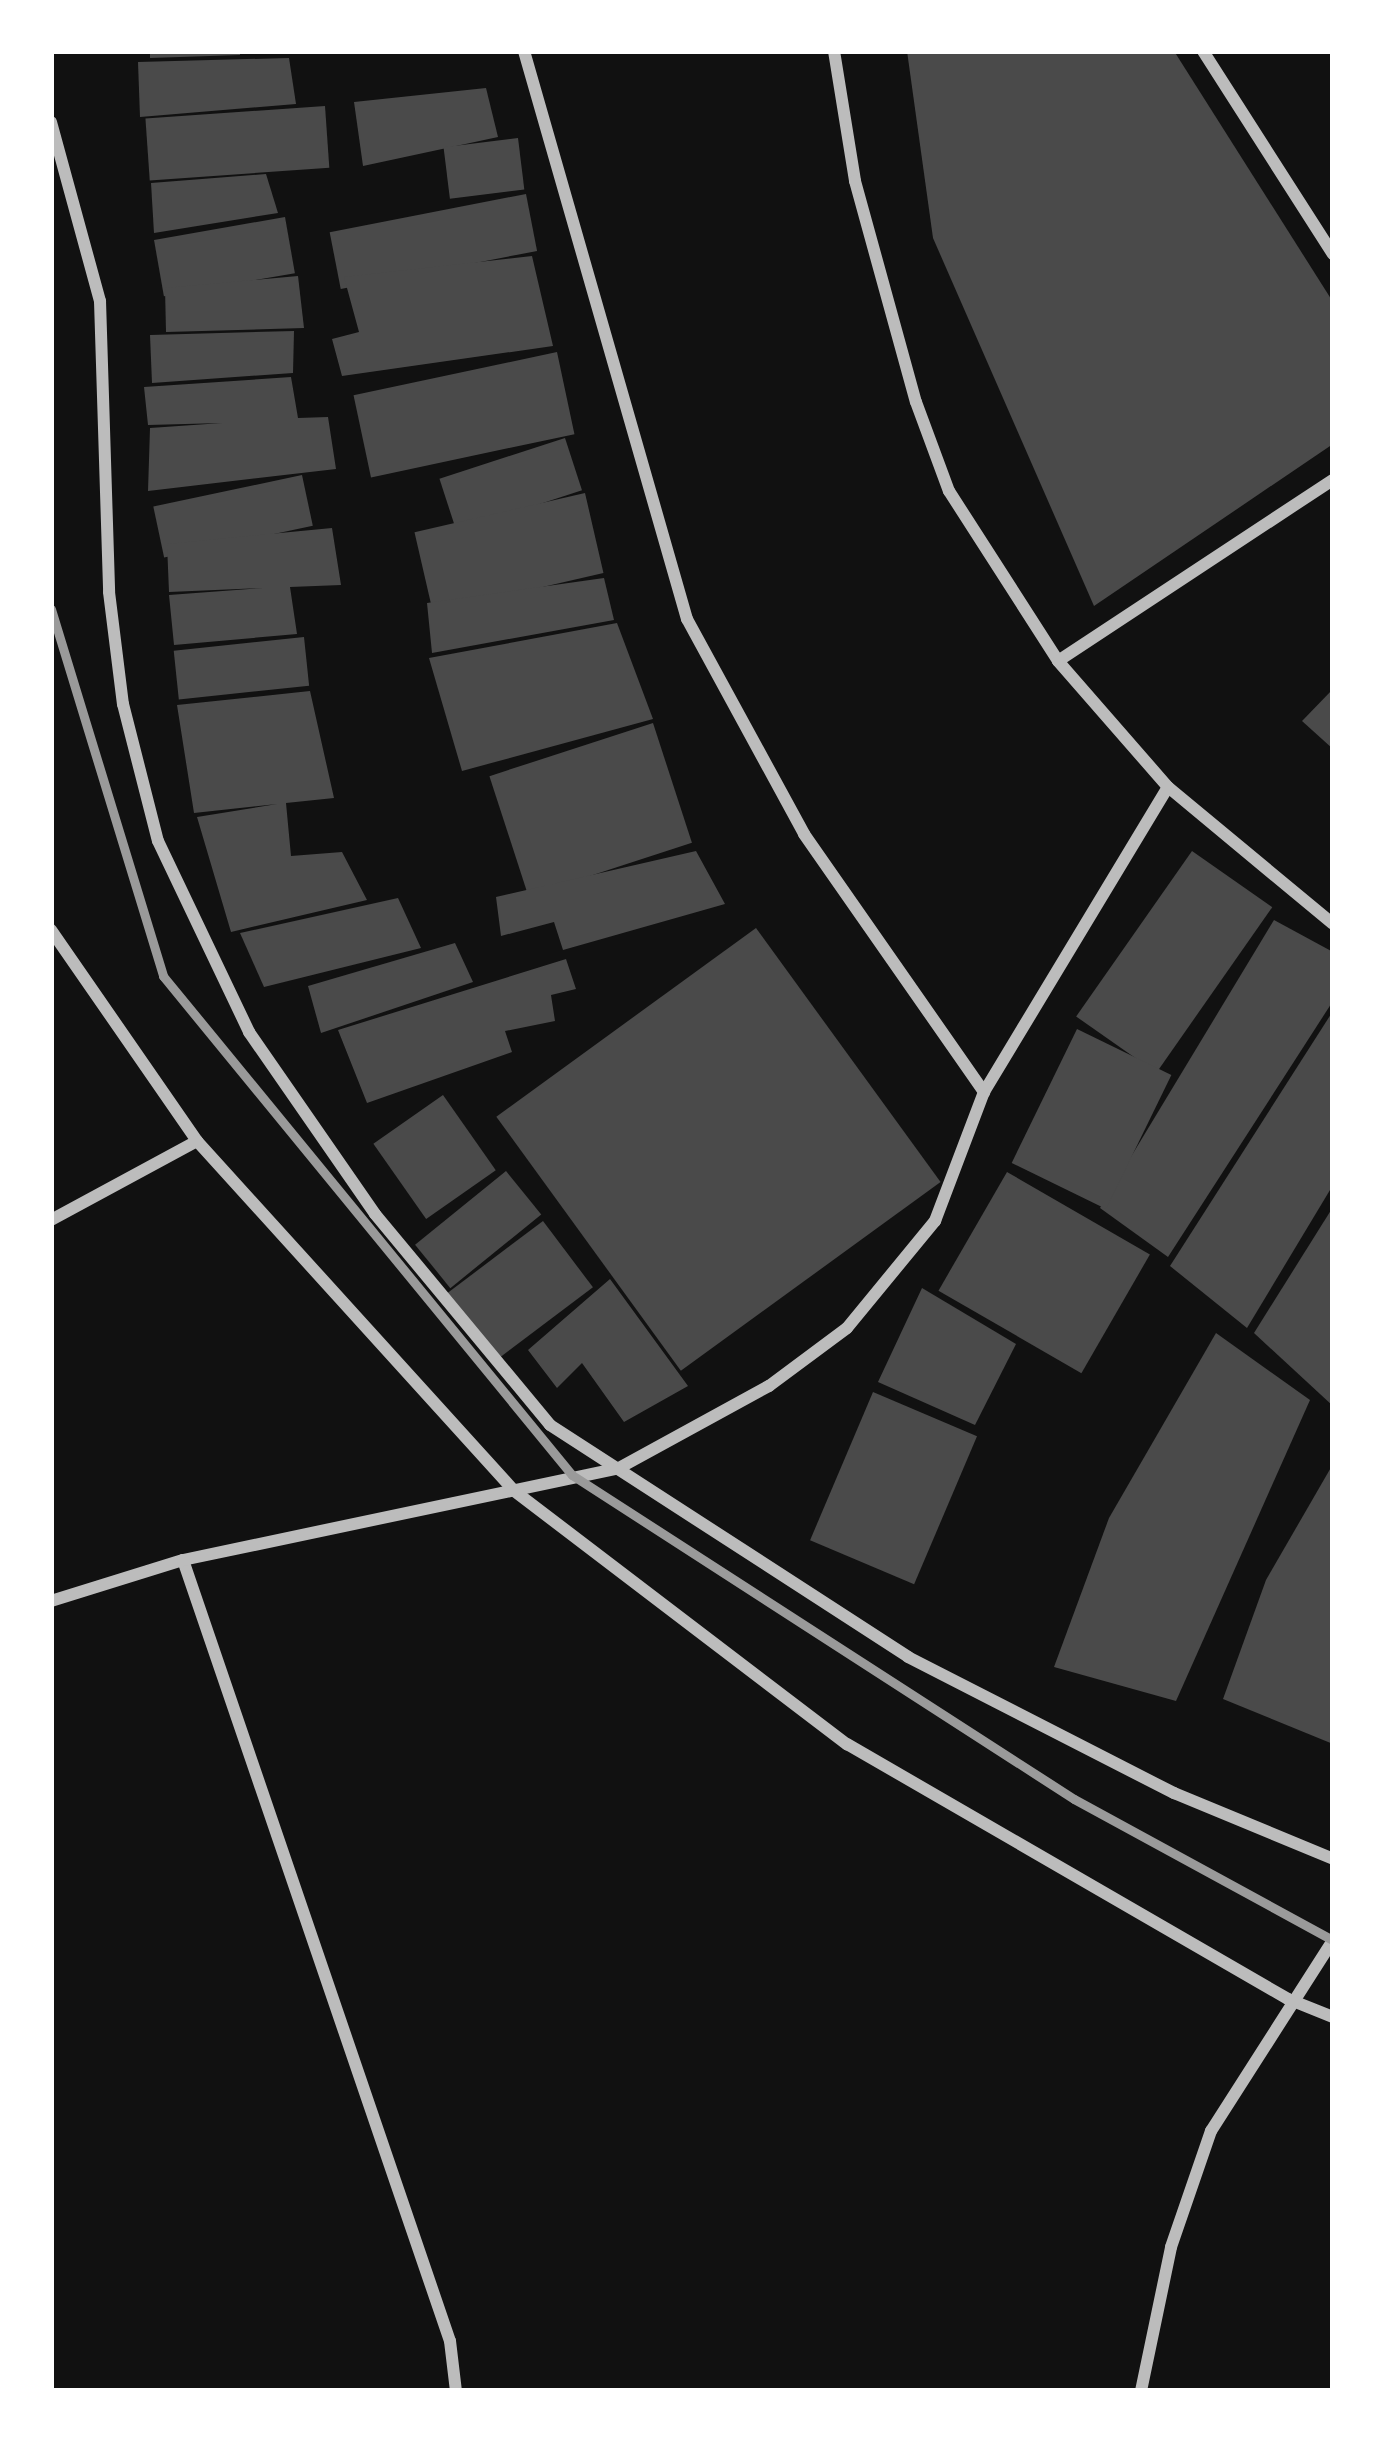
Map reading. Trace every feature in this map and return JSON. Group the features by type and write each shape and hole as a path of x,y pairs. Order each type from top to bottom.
{"street":[{"path":"524,51 687,619 804,834 984,1092"},
{"path":"834,51 855,181 916,403 950,490 1058,661 1168,787 1333,925"},
{"path":"1203,51 1333,254"},
{"path":"51,122 100,301 110,592 123,704 183,907 249,1032 431,1288 550,1425 908,1657 1174,1793 1333,1859"},
{"path":"1058,661 1333,480"},
{"path":"51,1600 183,1560 619,1468 770,1386 847,1328 935,1220 984,1092 1168,787"},
{"path":"51,930 197,1141 513,1490 848,1744 1288,1999 1333,2017"},
{"path":"51,1220 197,1141"},
{"path":"183,1560 450,2341 456,2391"},
{"path":"1141,2391 1171,2247 1211,2131 1288,1999 1333,1940"}],"building":[{"path":"150,51 240,51 240,55 150,58"},
{"path":"907,51 1174,51 1333,302 1333,444 1094,606 933,238"},
{"path":"289,58 296,104 140,117 138,62"},
{"path":"486,88 498,137 363,166 354,102"},
{"path":"325,106 329,168 150,180 145,119"},
{"path":"518,138 524,190 450,199 444,147"},
{"path":"266,174 278,213 154,233 151,183"},
{"path":"526,194 537,251 341,289 330,232"},
{"path":"285,217 295,273 164,296 154,240"},
{"path":"532,256 553,346 342,376 332,339 359,332 344,277"},
{"path":"298,276 304,328 166,332 165,288"},
{"path":"294,331 293,373 152,383 150,335"},
{"path":"557,352 574,434 371,477 354,395"},
{"path":"291,377 298,418 328,417 336,469 148,491 150,428 222,423 148,425 144,387"},
{"path":"565,438 582,490 456,531 439,479"},
{"path":"302,475 313,526 164,557 153,507"},
{"path":"585,493 603,573 433,612 414,532"},
{"path":"332,528 341,585 290,587 297,634 174,645 169,595 264,588 169,592 167,544"},
{"path":"604,578 614,620 432,653 427,603"},
{"path":"617,623 653,719 462,771 429,658"},
{"path":"304,637 309,686 179,699 174,651"},
{"path":"1333,689 1333,749 1302,721"},
{"path":"310,691 334,798 286,803 291,856 342,852 367,900 231,932 197,817 277,804 194,813 177,705"},
{"path":"653,723 692,843 528,896 489,776"},
{"path":"696,851 725,904 563,950 554,922 501,936 496,897"},
{"path":"1192,851 1272,907 1156,1073 1076,1016"},
{"path":"398,898 421,948 264,987 240,933"},
{"path":"1274,920 1333,952 1333,1001 1168,1257 1100,1208"},
{"path":"756,928 941,1182 681,1371 496,1117"},
{"path":"455,943 473,982 321,1033 308,986"},
{"path":"566,959 576,989 551,995 555,1021 505,1031 512,1052 367,1103 338,1030"},
{"path":"1333,1011 1333,1185 1247,1328 1170,1266"},
{"path":"1077,1029 1171,1075 1106,1209 1012,1163"},
{"path":"443,1095 496,1170 426,1219 373,1144"},
{"path":"506,1171 541,1215 450,1288 415,1245"},
{"path":"1007,1172 1150,1254 1081,1373 938,1291"},
{"path":"1333,1207 1333,1406 1254,1333"},
{"path":"543,1221 593,1287 497,1360 447,1293"},
{"path":"610,1279 688,1386 624,1422 582,1363 557,1388 528,1350"},
{"path":"922,1288 1016,1344 975,1425 878,1382"},
{"path":"1216,1333 1310,1400 1176,1701 1054,1667 1109,1518"},
{"path":"873,1392 977,1436 914,1584 810,1540"},
{"path":"1333,1464 1333,1744 1223,1699 1266,1580"}],"railway":[{"path":"51,609 163,976 572,1475 1074,1799 1333,1940"}]}
